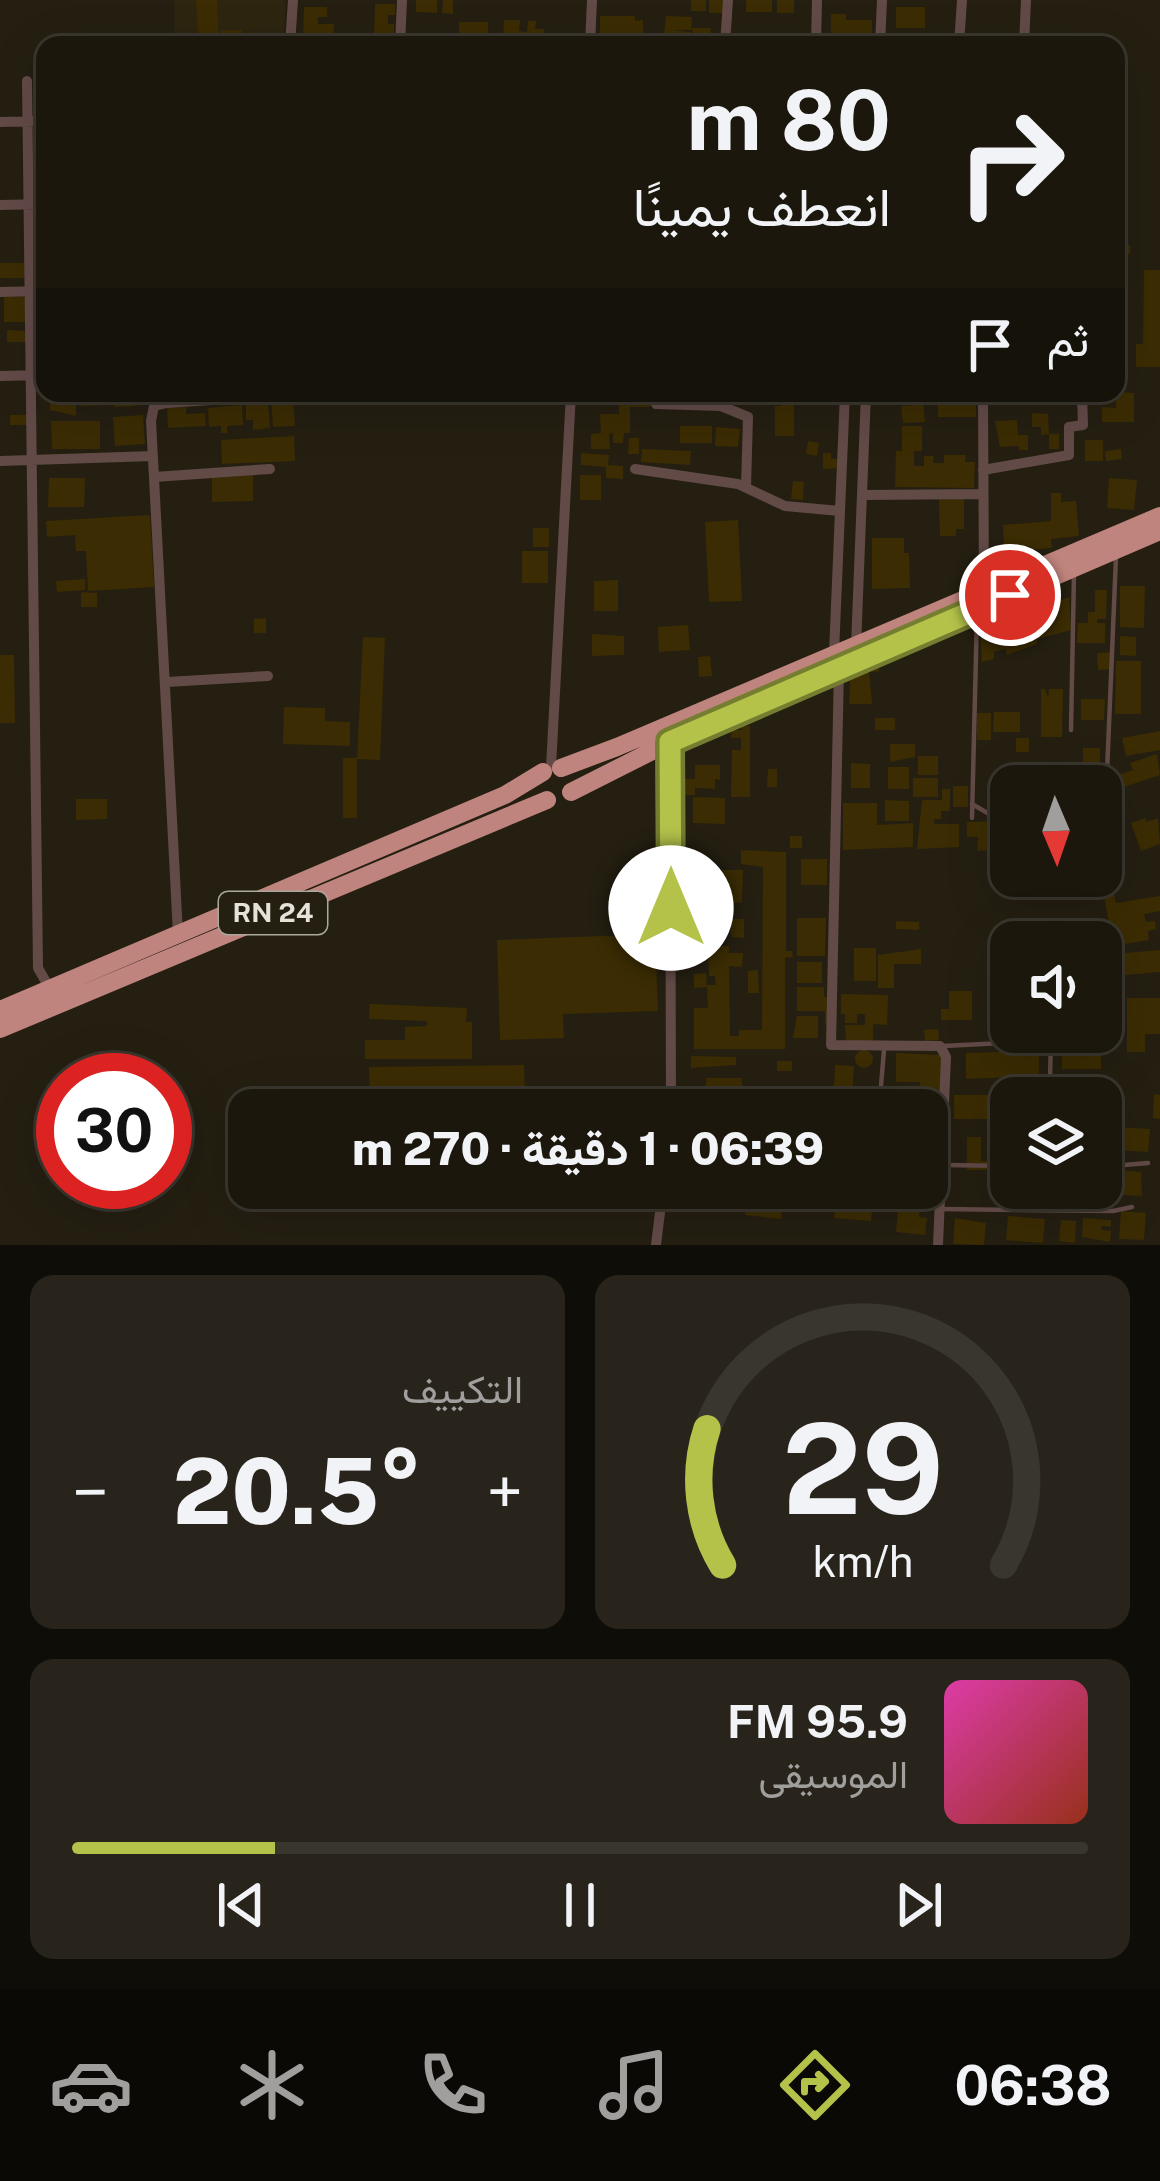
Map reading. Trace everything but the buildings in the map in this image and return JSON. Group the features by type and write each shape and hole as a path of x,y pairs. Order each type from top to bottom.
{"highway":[{"name":"RN 24","path":"571,792 837,662 1160,516"},
{"name":"RN 24","path":"0,1010 505,795 552,769 837,662 856,646 1160,531"},
{"path":"552,769 572,780 571,792 563,800 547,800 538,787 552,769"},
{"name":"RN 24","path":"0,1029 547,800"}],"street":[{"path":"290,36 292,0"},
{"path":"400,36 402,0"},
{"path":"590,36 592,0"},
{"path":"726,36 728,0"},
{"path":"816,36 817,0"},
{"path":"880,36 882,0"},
{"path":"960,36 962,0"},
{"path":"1024,36 1026,0"},
{"path":"27,81 38,968 50,989"},
{"path":"0,122 36,121"},
{"path":"0,205 36,205"},
{"path":"0,292 36,291"},
{"path":"0,376 36,375"},
{"path":"160,402 151,412 178,934"},
{"path":"552,769 571,402"},
{"path":"845,402 831,1046 940,1046 946,1057 945,1089"},
{"path":"856,646 866,402"},
{"path":"981,599 983,402"},
{"path":"982,470 1069,455 1069,427 1083,425 1082,402"},
{"path":"656,404 721,406 748,417 746,486"},
{"path":"0,461 153,456"},
{"path":"154,477 270,469"},
{"path":"635,469 746,486 785,506 840,511"},
{"path":"862,495 983,494"},
{"path":"167,682 268,676"},
{"path":"670,742 671,1089"},
{"path":"656,1245 660,1209"},
{"path":"938,1245 940,1209"}],"lane":[{"path":"1108,765 1117,549"},
{"path":"1071,730 1074,567"},
{"path":"972,818 981,599"},
{"path":"972,804 990,814"},
{"path":"940,1046 990,1044"},
{"path":"881,1089 884,1047"},
{"path":"1051,1053 1051,1077"},
{"path":"1122,1165 1148,1163"},
{"path":"948,1165 990,1166"},
{"path":"940,1209 1114,1211 1132,1207"}],"shaded area":[{"path":"174,0 286,0 283,36 175,36"}],"route":[{"path":"671,908 670,742 1010,595"}]}
